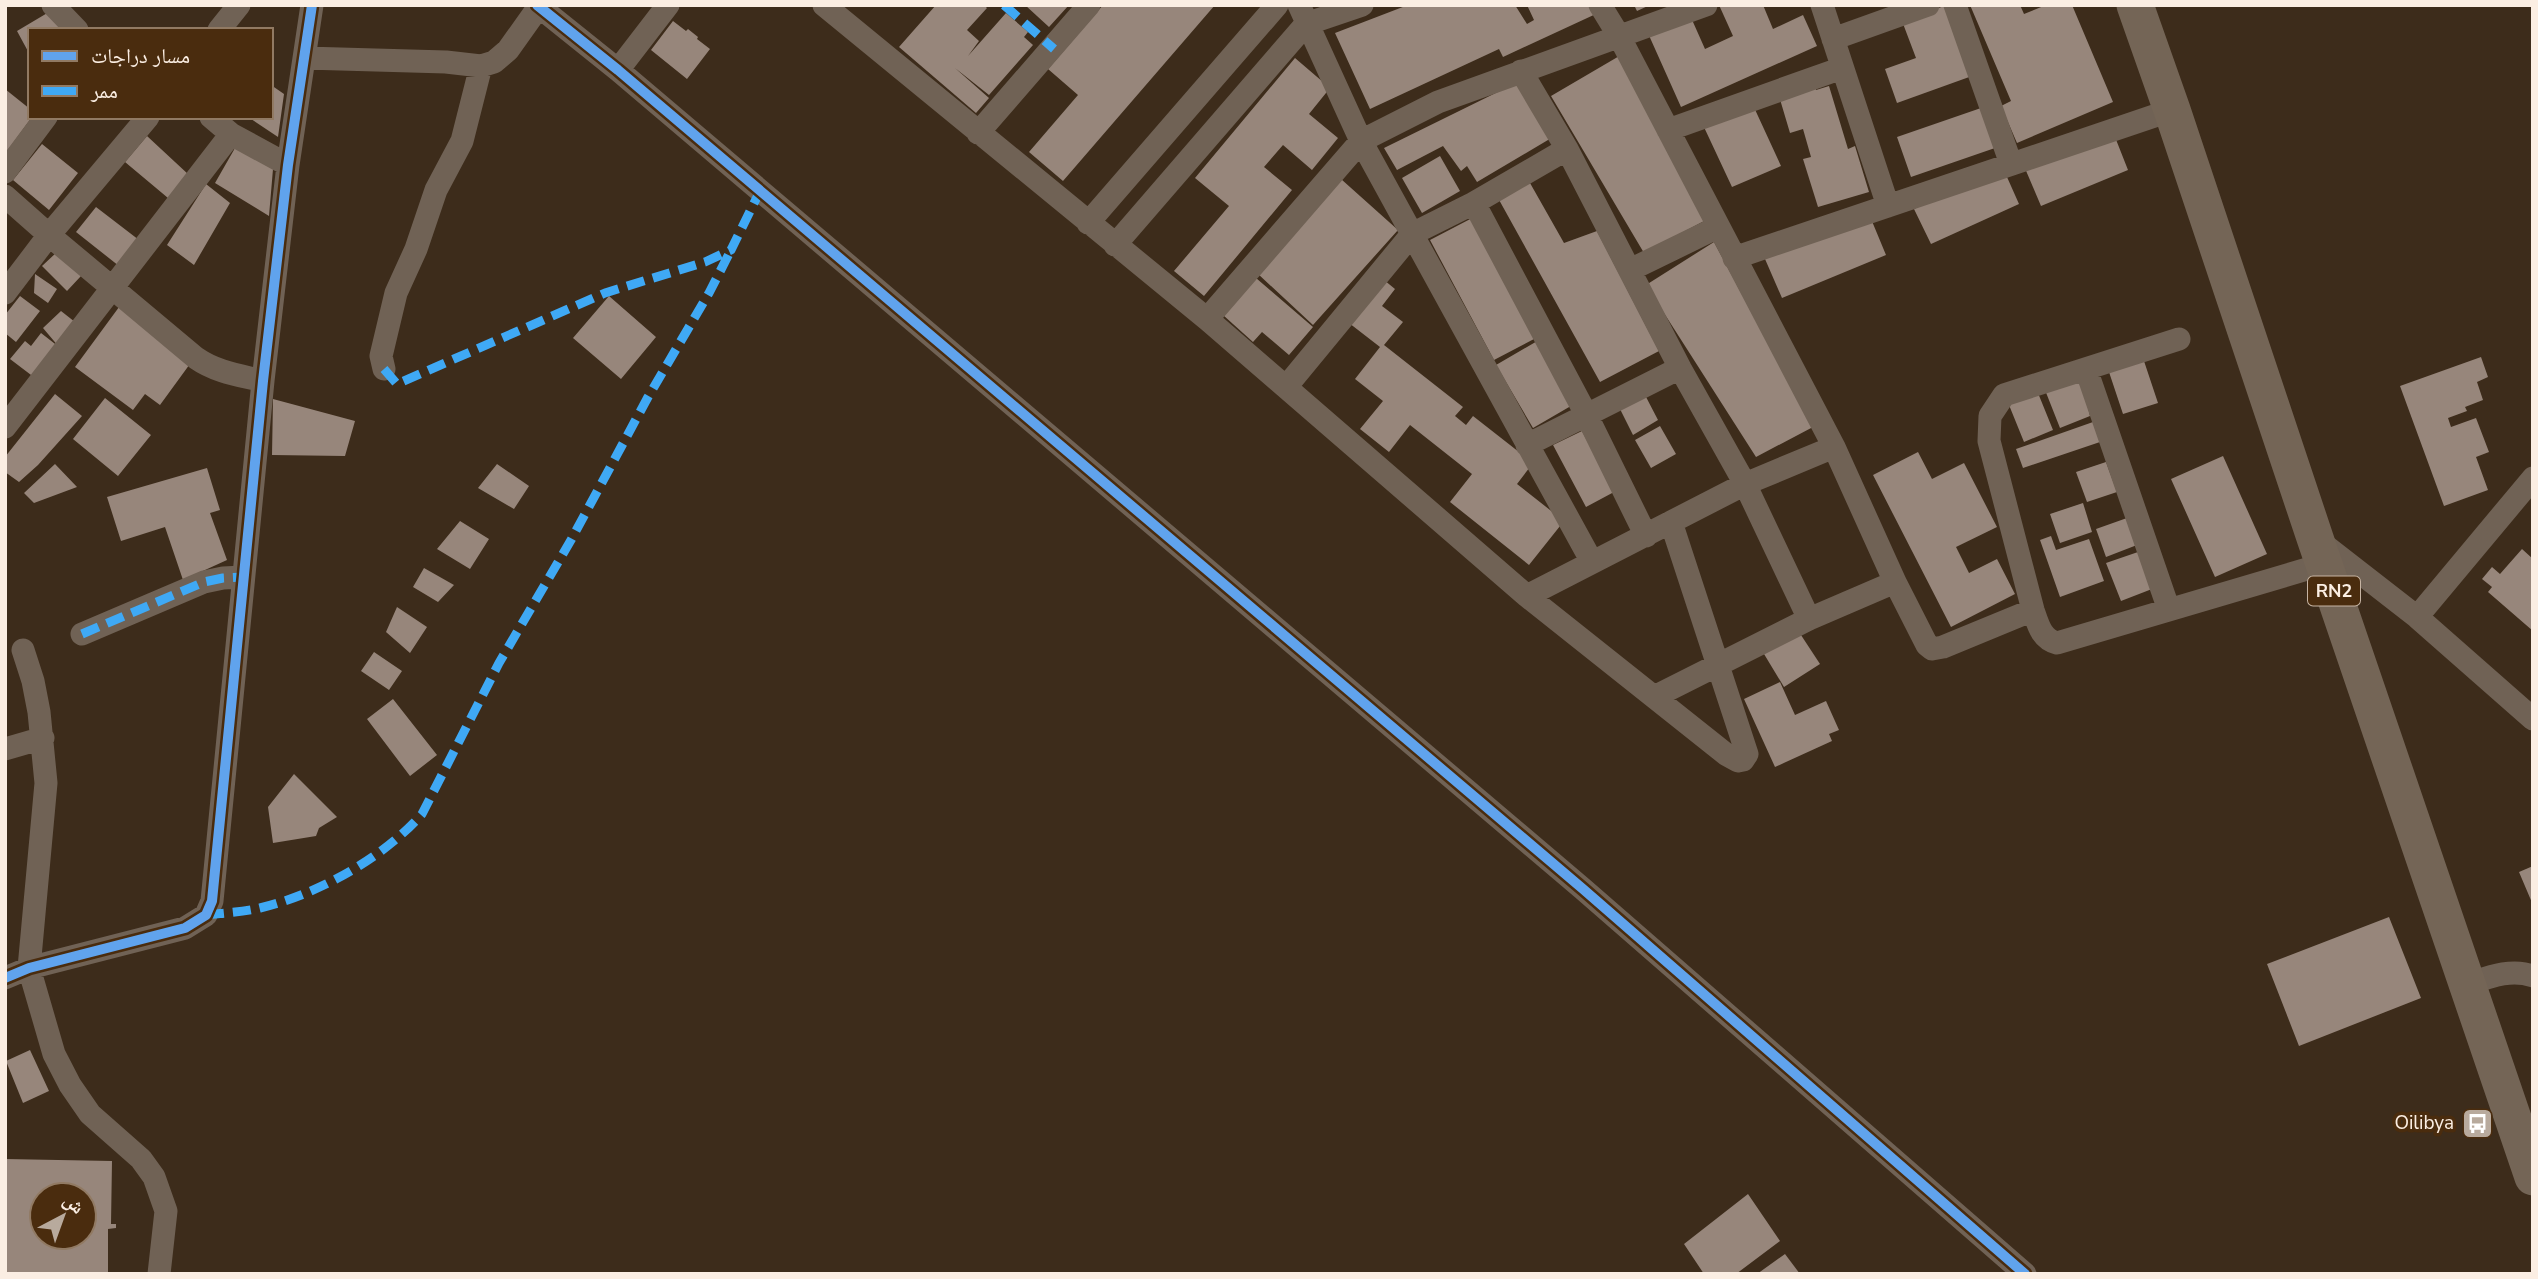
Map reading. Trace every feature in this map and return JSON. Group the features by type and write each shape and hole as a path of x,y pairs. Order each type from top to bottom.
{"highway":[{"name":"RN2","path":"2135,5 2533,1177"}],"street":[{"path":"53,5 75,28"},
{"path":"221,28 239,5"},
{"path":"5,978 29,968 185,928 206,915 212,901 262,381 288,165 312,5"},
{"path":"618,70 668,5"},
{"path":"824,5 1207,319 1527,596 1727,755 1738,761 1743,760 1747,754 1671,522"},
{"path":"978,133 1089,5"},
{"path":"1088,223 1277,5"},
{"path":"1115,245 1303,15 1362,5"},
{"path":"1600,5 1619,36 1717,228 1834,447 1922,637 1932,649 1943,648 2033,610"},
{"path":"1207,319 1361,141 1438,102 1706,5"},
{"path":"1822,5 1888,206"},
{"path":"1833,39 1928,5"},
{"path":"1955,5 2011,164"},
{"path":"305,58 446,62 481,66 494,62 508,50 539,6 618,70 1583,889 2025,1274"},
{"path":"1303,15 1361,141 1592,562"},
{"path":"384,369 381,356 396,293 416,248 436,190 461,141 481,66"},
{"path":"1668,130 1842,68"},
{"path":"1521,71 1567,149 1680,368 1745,484 1809,619"},
{"path":"1734,258 2172,110"},
{"path":"5,172 45,119"},
{"path":"5,293 49,235 146,119"},
{"path":"213,119 232,134 288,165"},
{"path":"5,427 232,134"},
{"path":"1286,387 1412,234 1474,203 1567,149"},
{"path":"5,195 49,235 208,366 262,381"},
{"path":"1474,203 1587,416 1646,536"},
{"path":"1630,270 1717,228"},
{"path":"2179,339 2004,395 1990,416 1989,441 2033,610 2044,636 2057,643 2169,610 2320,551 2417,617 2533,719"},
{"path":"1527,445 1680,368"},
{"path":"2085,369 2169,610"},
{"path":"1527,596 1745,484 1834,447"},
{"path":"2417,617 2533,478"},
{"path":"82,634 204,582 243,577"},
{"path":"1656,696 1809,619 1895,582"},
{"path":"23,650 33,681 43,738 46,783 29,968 54,1054 70,1085 90,1114 141,1159 159,1187 166,1211 159,1274"},
{"path":"5,749 43,738"},
{"path":"2468,985 2498,974 2523,972 2533,976"}],"building":[{"path":"936,5 984,5 987,8 967,30 979,41 968,56 1006,13 1028,32 1024,37 1033,45 989,95 955,68 989,98 976,113 899,47"},
{"path":"1025,5 1069,5 1049,27"},
{"path":"1103,5 1215,5 1063,181 1029,152 1078,95 1048,69"},
{"path":"1408,5 1515,5 1527,24 1534,20 1527,5 1593,5 1598,13 1503,57 1499,49 1370,109 1335,33"},
{"path":"1634,5 1650,5 1637,11"},
{"path":"1719,5 1763,5 1773,29 1803,15 1817,46 1681,107 1647,31 1689,13 1705,49 1733,36"},
{"path":"1947,5 1972,76 1897,103 1885,69 1916,58 1902,21"},
{"path":"1970,5 2020,5 2024,14 2046,5 2072,5 2113,102 2017,143 2001,106 2011,101"},
{"path":"49,12 61,28 28,28 28,51 17,31"},
{"path":"673,21 686,31 688,29 710,49 687,79 651,50"},
{"path":"1621,55 1706,220 1644,253 1551,96"},
{"path":"1295,58 1330,88 1309,114 1338,138 1312,170 1283,145 1264,167 1292,190 1204,296 1174,271 1229,206 1195,178"},
{"path":"1516,83 1553,137 1477,182 1467,166 1461,171 1443,146 1397,170 1384,148"},
{"path":"1815,85 1816,90 1829,86 1848,149 1855,146 1869,192 1818,207 1803,159 1811,157 1803,129 1790,133 1779,96"},
{"path":"273,86 284,94 278,137 251,119 273,119"},
{"path":"5,89 28,107 28,119 31,119 5,154"},
{"path":"1752,103 1781,166 1732,187 1703,125"},
{"path":"1981,108 1995,148 1911,177 1897,137"},
{"path":"147,136 189,175 168,198 125,162"},
{"path":"2115,137 2128,170 2041,206 2024,166"},
{"path":"42,144 78,173 49,210 13,180"},
{"path":"235,148 273,169 269,216 215,183"},
{"path":"1440,156 1460,191 1422,213 1402,178"},
{"path":"2003,168 2019,204 1931,244 1914,209"},
{"path":"1341,179 1398,230 1313,325 1257,273"},
{"path":"1530,183 1564,243 1597,231 1659,351 1600,382 1498,198"},
{"path":"206,184 230,203 194,265 167,245"},
{"path":"96,207 139,240 119,266 76,232"},
{"path":"1869,214 1886,255 1782,298 1765,259"},
{"path":"1476,216 1534,339 1494,360 1430,240"},
{"path":"1714,242 1813,427 1756,457 1646,285"},
{"path":"57,252 81,276 67,291 42,266"},
{"path":"35,274 57,289 48,303 34,293"},
{"path":"1256,278 1313,327 1289,355 1262,332 1253,342 1223,315"},
{"path":"1384,280 1395,289 1382,306 1403,322 1384,345 1463,407 1455,416 1466,425 1473,416 1533,463 1517,484 1564,521 1529,565 1450,502 1472,474 1410,425 1389,452 1360,429 1383,401 1355,379 1380,347 1349,323"},
{"path":"20,296 40,311 16,342 5,333 5,315"},
{"path":"609,296 656,337 621,379 573,338"},
{"path":"122,303 195,357 160,405 145,394 133,410 75,367"},
{"path":"61,311 75,322 59,347 43,328"},
{"path":"41,333 59,347 35,378 10,359 25,341 31,346"},
{"path":"1539,340 1576,403 1533,428 1496,365"},
{"path":"2481,357 2488,377 2477,382 2483,400 2465,407 2467,411 2448,418 2451,427 2476,418 2489,452 2476,457 2488,490 2444,506 2400,386"},
{"path":"2144,361 2158,403 2123,414 2109,372"},
{"path":"2081,379 2090,416 2060,428 2045,390"},
{"path":"2038,393 2053,430 2024,442 2009,405"},
{"path":"55,394 82,416 19,482 5,472 5,457"},
{"path":"1645,395 1658,420 1633,435 1620,409"},
{"path":"105,398 151,435 118,476 73,439"},
{"path":"273,399 355,421 345,456 272,455"},
{"path":"2093,422 2100,442 2023,468 2016,449"},
{"path":"1660,426 1676,454 1651,468 1635,440"},
{"path":"1582,431 1614,492 1586,507 1553,445"},
{"path":"1918,452 1932,479 1964,463 1997,527 1956,547 1969,573 1997,559 2015,594 1951,627 1873,475"},
{"path":"2223,456 2267,554 2215,577 2171,479"},
{"path":"2106,462 2117,492 2087,502 2076,472"},
{"path":"55,464 77,487 34,503 24,493"},
{"path":"497,464 529,486 514,509 478,488"},
{"path":"207,468 220,510 210,513 227,560 183,580 165,527 121,541 107,497"},
{"path":"2083,503 2092,532 2060,543 2050,514"},
{"path":"2127,518 2137,545 2106,557 2096,529"},
{"path":"460,521 489,539 470,569 437,549"},
{"path":"2051,536 2056,550 2089,539 2104,581 2060,597 2040,540"},
{"path":"2522,549 2533,559 2533,631 2488,592 2492,587 2482,579 2492,567 2500,574"},
{"path":"2138,552 2152,589 2121,601 2106,563"},
{"path":"424,568 454,585 438,602 413,587"},
{"path":"397,607 427,627 410,653 386,632"},
{"path":"1799,632 1820,664 1784,687 1764,654"},
{"path":"374,652 402,671 389,690 361,671"},
{"path":"1780,682 1795,715 1826,701 1839,730 1829,734 1832,741 1775,767 1744,699"},
{"path":"393,699 437,755 410,776 367,719"},
{"path":"294,774 337,817 319,828 316,836 273,843 268,807"},
{"path":"2533,866 2533,905 2519,872"},
{"path":"2389,917 2421,998 2299,1046 2267,964"},
{"path":"30,1050 49,1091 23,1103 6,1061"},
{"path":"5,1159 112,1161 111,1224 116,1224 116,1228 108,1229 108,1274 5,1274"},
{"path":"1748,1194 1780,1241 1736,1274 1704,1274 1684,1244"},
{"path":"1785,1254 1800,1274 1757,1274"}],"marked path":[{"path":"1004,5 1054,49"},
{"path":"384,369 397,384 605,293 705,262 731,250 760,191"},
{"path":"206,915 260,908 326,884 348,873 388,846 422,814 499,663 571,540 731,250"},
{"path":"82,634 204,582 243,577"}],"cycle path":[{"path":"5,978 29,968 185,928 206,915 212,901 263,381 288,165 312,5"},
{"path":"537,5 618,70 1583,889 2025,1274"}],"place":[{"name":"Oilibya","path":"2477,1123"}]}
